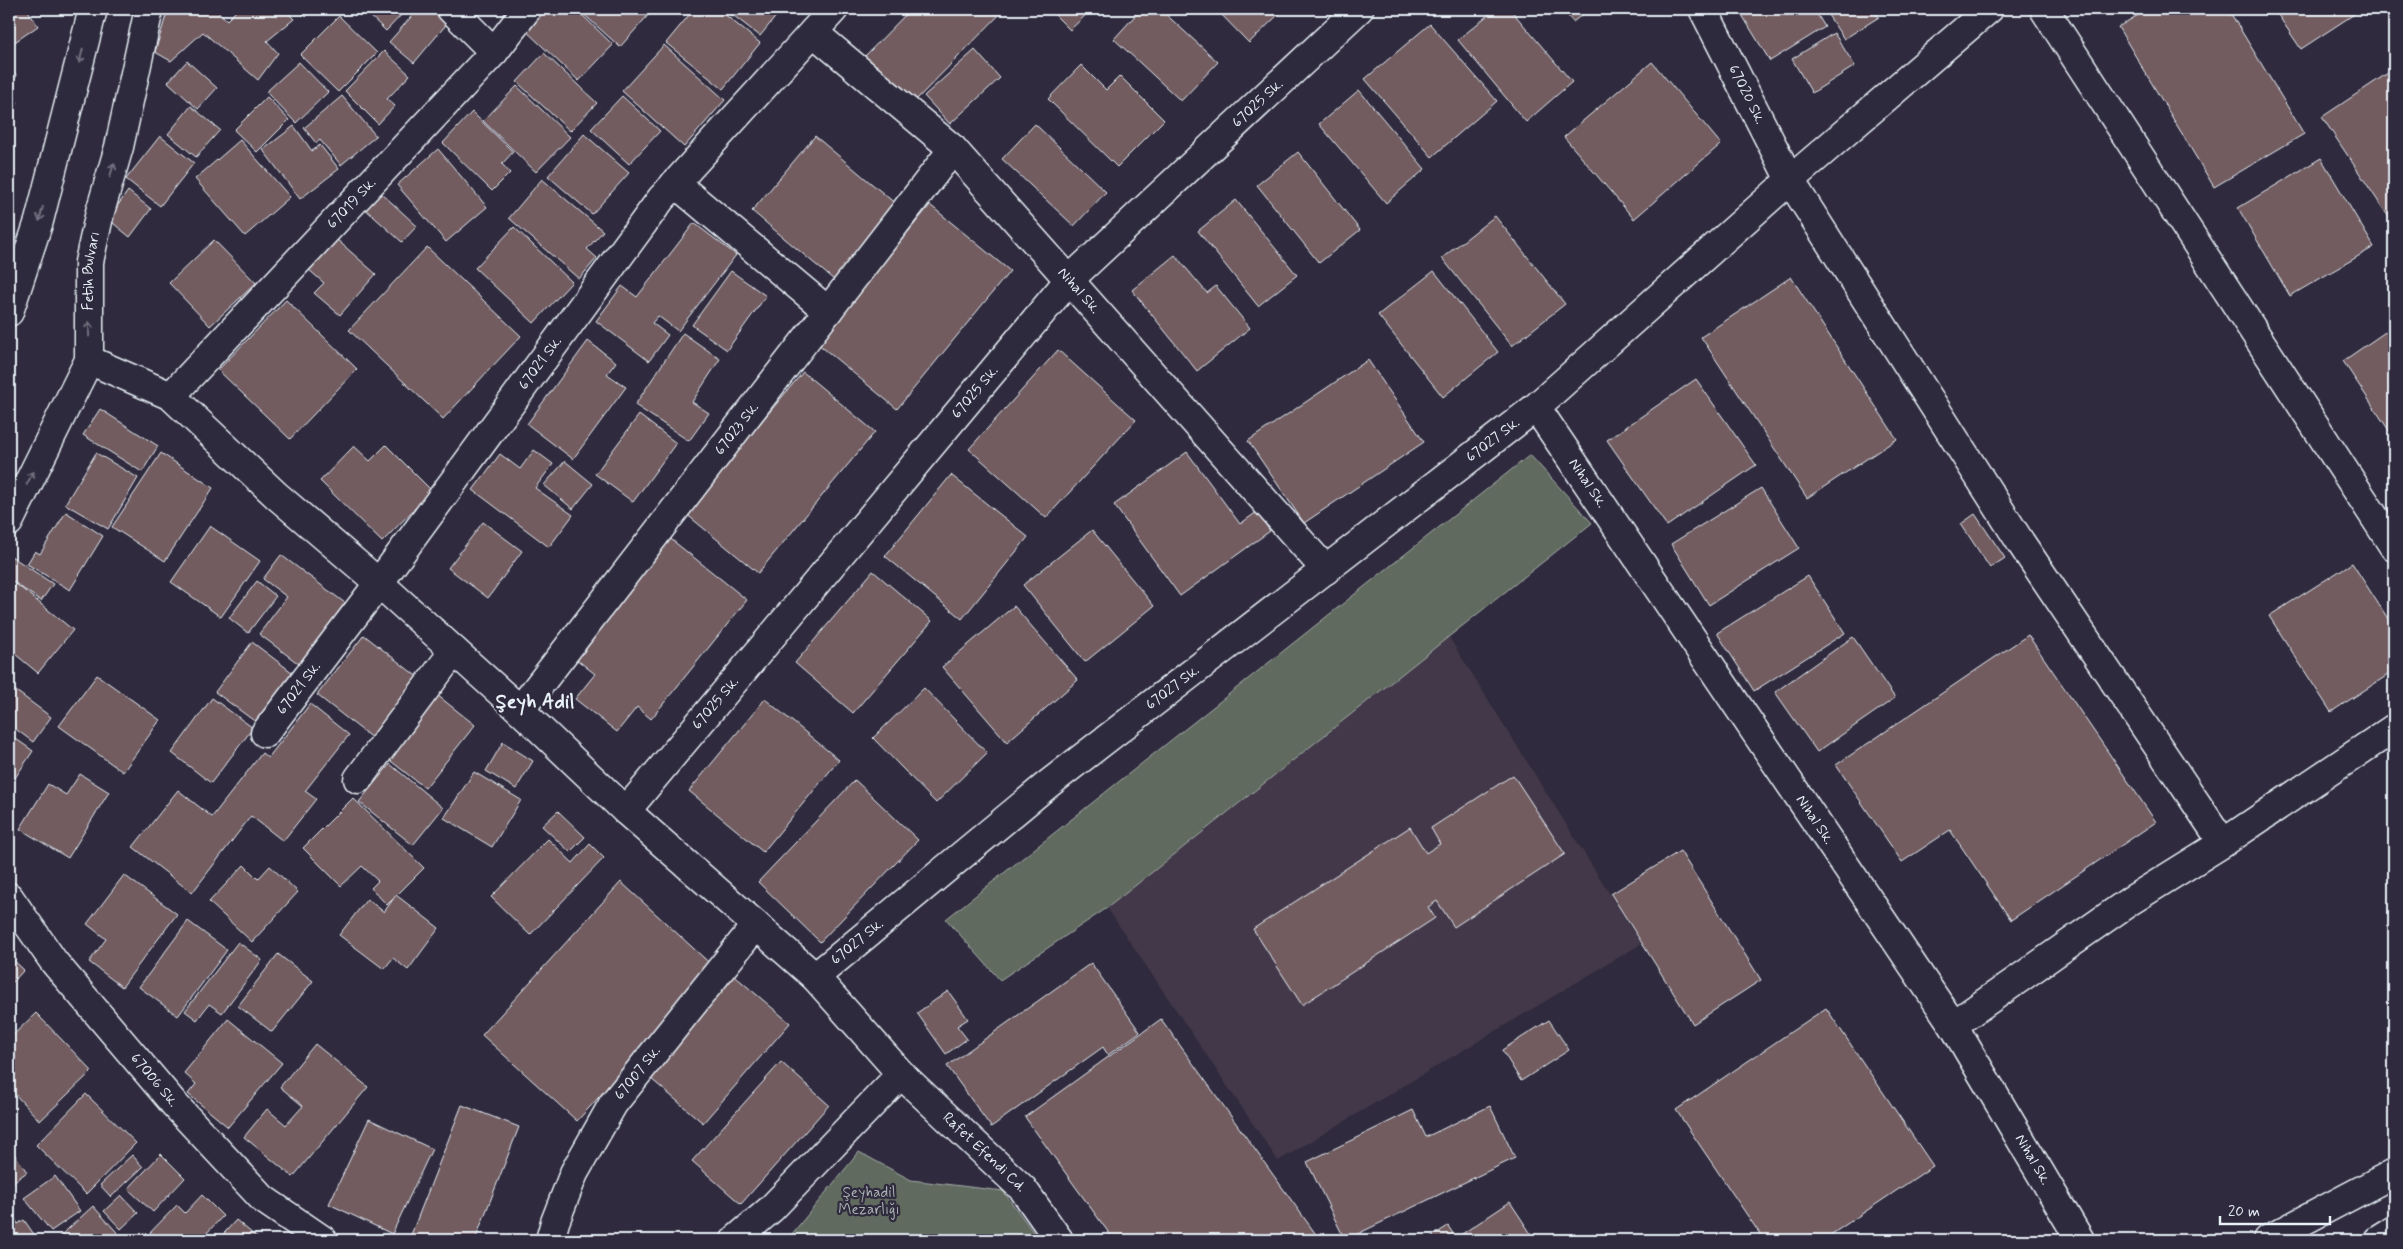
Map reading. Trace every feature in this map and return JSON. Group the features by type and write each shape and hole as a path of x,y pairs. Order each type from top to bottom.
{"street":[{"path":"9,312 39,221 93,9"},
{"name":"Fetih Bulvarı","path":"9,522 89,360 88,262 100,212 120,147 150,9"},
{"path":"451,9 494,52"},
{"name":"67019 Sk.","path":"172,396 494,52 527,9"},
{"name":"67021 Sk.","path":"265,733 379,583 661,199 834,9"},
{"name":"67025 Sk.","path":"626,811 1068,281 1359,9"},
{"name":"67020 Sk.","path":"1703,9 1790,180 2021,543 2223,843"},
{"name":"67027 Sk.","path":"815,977 1047,785 1536,407 1790,180 1989,9"},
{"path":"2044,9 2394,547"},
{"name":"Nihal Sk.","path":"813,32 953,149 1326,570"},
{"name":"67023 Sk.","path":"520,710 953,149"},
{"path":"675,183 828,311"},
{"path":"89,360 172,396"},
{"name":"Rafet Efendi Cd.","path":"172,396 276,495 379,583 520,710 626,811 815,977 901,1074 1023,1189 1058,1240"},
{"name":"Nihal Sk.","path":"1536,407 1953,1025 2080,1240"},
{"path":"358,779 454,651"},
{"path":"1953,1025 2130,901 2223,843 2394,728"},
{"name":"67006 Sk.","path":"9,897 54,962 176,1106 263,1199 323,1240"},
{"name":"67007 Sk.","path":"550,1240 574,1173 612,1104 756,925"},
{"path":"735,1240 770,1209 901,1074"},
{"path":"2267,1240 2394,1173"},
{"path":"2378,1240 2394,1230"}],"shaded area":[{"path":"1449,637 1641,944 1278,1161 1107,908"}],"green space":[{"path":"1530,455 1592,523 1107,908 1000,980 946,919"},
{"name":"Şeyhadil Mezarlığı","path":"859,1152 911,1180 1003,1191 1039,1240 787,1240"}],"building":[{"path":"9,9 27,9 38,26 9,46"},
{"path":"168,9 215,9 227,20 238,9 284,9 294,19 267,41 278,53 258,80 203,32 171,61 155,52"},
{"path":"298,9 314,9 306,17"},
{"path":"363,9 407,9 386,31"},
{"path":"418,9 436,9 450,20 414,63 389,42"},
{"path":"539,9 576,9 613,45 579,81 522,27"},
{"path":"578,9 647,9 651,12 620,47"},
{"path":"694,9 718,9 760,43 723,89 666,43"},
{"path":"725,9 782,9 760,36"},
{"path":"911,9 1005,9 913,103 865,56"},
{"path":"1049,9 1092,9 1070,30"},
{"path":"1141,9 1160,9 1218,62 1181,101 1114,39"},
{"path":"1216,9 1284,9 1249,43"},
{"path":"1495,9 1510,9 1572,82 1526,122 1458,40"},
{"path":"1562,9 1589,9 1573,22"},
{"path":"1752,9 1814,9 1825,27 1770,61 1742,15"},
{"path":"1824,9 1873,9 1879,17 1844,39"},
{"path":"2148,9 2228,9 2304,134 2214,187 2118,27"},
{"path":"2274,9 2362,9 2301,49"},
{"path":"339,16 377,53 338,92 300,55"},
{"path":"1430,24 1497,101 1432,157 1365,79"},
{"path":"1834,33 1855,66 1812,93 1792,59"},
{"path":"664,45 725,100 684,147 622,91"},
{"path":"975,50 1000,78 950,124 924,96"},
{"path":"384,51 410,75 387,99 395,106 378,124 345,91"},
{"path":"544,53 597,103 570,131 517,82"},
{"path":"187,61 217,88 198,109 168,82"},
{"path":"299,62 328,92 296,123 266,92"},
{"path":"1652,62 1721,144 1634,219 1564,137"},
{"path":"1081,65 1106,90 1120,76 1164,120 1117,167 1048,99"},
{"path":"9,66 17,76 9,84"},
{"path":"2394,69 2394,225 2322,117"},
{"path":"517,86 570,137 536,172 483,121"},
{"path":"1359,90 1425,169 1386,203 1319,124"},
{"path":"9,92 18,103 9,111"},
{"path":"342,96 376,136 341,165 320,140 316,143 304,128"},
{"path":"622,96 660,131 629,164 591,129"},
{"path":"267,97 289,120 257,152 234,130"},
{"path":"191,106 220,130 196,157 168,134"},
{"path":"472,112 513,152 502,164 510,173 492,191 443,143"},
{"path":"1035,124 1106,192 1074,226 1002,159"},
{"path":"294,126 312,151 320,145 339,169 300,199 263,150"},
{"path":"584,134 629,173 592,214 548,176"},
{"path":"160,136 194,163 160,206 126,179"},
{"path":"815,136 897,205 834,280 752,211"},
{"path":"240,140 290,197 245,236 195,179"},
{"path":"438,149 487,207 446,242 397,185"},
{"path":"1298,152 1360,230 1319,263 1257,185"},
{"path":"2321,158 2374,247 2290,296 2238,208"},
{"path":"542,179 603,231 587,249 597,258 579,279 509,218"},
{"path":"128,191 151,209 130,237 108,219"},
{"path":"380,192 417,226 402,242 364,208"},
{"path":"1236,200 1297,275 1258,306 1198,231"},
{"path":"930,205 1010,271 897,409 817,343"},
{"path":"1495,216 1565,304 1512,346 1442,258"},
{"path":"694,223 736,255 678,331 658,316 652,323 668,335 649,361 596,321 622,286 637,297"},
{"path":"514,227 572,282 534,323 475,268"},
{"path":"335,238 376,274 340,315 314,293 324,283 308,269"},
{"path":"214,240 256,283 210,326 169,283"},
{"path":"427,247 521,336 443,419 349,330"},
{"path":"1175,255 1207,293 1216,286 1250,328 1197,371 1132,290"},
{"path":"731,271 766,296 727,350 692,325"},
{"path":"1434,271 1498,352 1443,397 1378,315"},
{"path":"1791,277 1897,439 1807,498 1701,337"},
{"path":"286,300 357,369 290,439 218,370"},
{"path":"2394,326 2394,438 2343,361"},
{"path":"683,333 720,359 692,402 709,413 689,441 635,405"},
{"path":"588,341 616,362 607,374 626,387 573,459 527,424"},
{"path":"1058,350 1136,420 1046,518 969,449"},
{"path":"1368,360 1424,442 1304,523 1248,441"},
{"path":"803,372 875,432 758,573 685,513"},
{"path":"1696,379 1756,465 1667,526 1607,440"},
{"path":"100,409 158,446 142,472 83,435"},
{"path":"639,415 676,443 633,502 595,474"},
{"path":"386,445 432,491 382,542 320,481 354,446 370,461"},
{"path":"534,450 553,464 535,488 573,515 549,547 473,490 500,454 520,469"},
{"path":"1187,452 1240,524 1257,512 1270,531 1180,596 1114,505"},
{"path":"96,453 138,478 108,529 65,504"},
{"path":"161,453 213,488 165,561 112,527"},
{"path":"565,461 593,484 573,509 544,485"},
{"path":"951,475 1028,537 962,619 885,556"},
{"path":"1761,488 1799,548 1709,605 1671,544"},
{"path":"66,512 103,536 70,590 27,564 35,551 40,554"},
{"path":"1975,514 2005,558 1990,568 1961,524"},
{"path":"483,522 522,551 488,598 448,568"},
{"path":"210,526 260,561 221,617 171,582"},
{"path":"1092,530 1154,606 1085,662 1023,585"},
{"path":"667,536 747,600 651,719 637,707 617,732 575,699 595,674 571,655"},
{"path":"281,555 353,609 307,670 259,634 287,597 263,579"},
{"path":"11,556 53,584 41,601 9,579"},
{"path":"2352,563 2394,628 2394,671 2331,712 2269,616"},
{"path":"873,571 932,621 853,713 795,663"},
{"path":"1808,576 1845,633 1754,691 1717,633"},
{"path":"257,581 276,596 248,633 229,618"},
{"path":"16,584 73,630 38,673 9,649 9,592"},
{"path":"1014,606 1078,680 1007,742 942,667"},
{"path":"364,635 424,682 377,742 317,695"},
{"path":"2028,635 2156,822 2011,920 1950,830 1902,862 1836,765"},
{"path":"1853,637 1895,698 1817,752 1775,692"},
{"path":"252,642 293,673 257,723 215,692"},
{"path":"97,675 160,720 123,772 59,726"},
{"path":"12,688 51,717 33,742 9,724 9,692"},
{"path":"924,688 987,753 936,803 873,738"},
{"path":"432,691 475,725 425,788 382,754"},
{"path":"212,698 253,728 211,783 172,753"},
{"path":"765,699 839,760 763,852 689,791"},
{"path":"310,704 349,735 305,791 316,799 283,841 251,816 192,893 133,847 178,790 212,817 262,753 268,758"},
{"path":"9,734 33,751 9,787"},
{"path":"503,742 533,761 516,789 486,771"},
{"path":"390,764 443,808 413,845 359,802"},
{"path":"474,772 521,800 492,847 444,818"},
{"path":"80,774 109,792 68,858 20,829 48,784 66,795"},
{"path":"1513,775 1565,854 1454,927 1437,901 1428,907 1435,918 1302,1005 1253,929 1410,827 1426,853 1440,844 1431,828"},
{"path":"855,780 918,840 820,942 758,882"},
{"path":"353,798 424,868 387,905 371,888 378,881 362,866 341,886 303,848"},
{"path":"558,811 585,837 570,852 542,826"},
{"path":"548,839 573,863 590,844 604,858 530,935 491,897"},
{"path":"1680,851 1761,980 1693,1024 1611,894"},
{"path":"244,865 258,879 270,866 298,892 252,942 209,902"},
{"path":"124,875 177,914 122,987 89,962 106,939 87,924"},
{"path":"621,882 716,969 577,1121 482,1035"},
{"path":"396,895 439,928 408,970 393,958 384,969 339,935 367,899 384,912"},
{"path":"188,921 227,950 178,1016 139,987"},
{"path":"238,942 262,960 222,1013 209,1004 197,1020 185,1011"},
{"path":"278,954 313,981 272,1032 238,1006"},
{"path":"9,956 24,970 9,986"},
{"path":"1091,963 1140,1032 1108,1055 1103,1047 991,1127 947,1066"},
{"path":"730,972 790,1023 703,1123 643,1072"},
{"path":"948,991 968,1019 957,1026 967,1039 946,1054 917,1013"},
{"path":"1826,1008 1933,1166 1823,1240 1764,1240 1676,1110"},
{"path":"36,1013 92,1071 40,1121 9,1088 9,1039"},
{"path":"228,1019 282,1063 228,1127 188,1094 196,1084 184,1073"},
{"path":"1161,1019 1320,1240 1114,1240 1025,1117"},
{"path":"1549,1020 1569,1050 1521,1081 1502,1050"},
{"path":"315,1044 368,1087 293,1177 244,1137 267,1109 286,1125 303,1106 280,1087"},
{"path":"781,1062 829,1105 741,1204 692,1161"},
{"path":"86,1094 136,1143 86,1194 36,1145"},
{"path":"462,1105 519,1127 475,1240 409,1240"},
{"path":"1490,1106 1515,1158 1345,1240 1307,1162 1413,1110 1426,1137"},
{"path":"369,1119 432,1149 392,1234 329,1204"},
{"path":"9,1147 27,1172 9,1185"},
{"path":"161,1154 185,1178 153,1212 128,1189"},
{"path":"132,1155 143,1167 111,1197 100,1185"},
{"path":"55,1176 80,1211 51,1231 24,1198"},
{"path":"121,1195 138,1213 121,1229 104,1211"},
{"path":"202,1195 223,1216 200,1240 143,1240 177,1205 185,1213"},
{"path":"1510,1202 1535,1240 1426,1240 1448,1226 1456,1238"},
{"path":"93,1206 124,1240 56,1240"},
{"path":"13,1216 18,1224 24,1220 38,1240 9,1240 9,1219"},
{"path":"236,1220 260,1240 218,1240"}],"district":[{"name":"Şeyh Adil","path":"535,702"}]}
